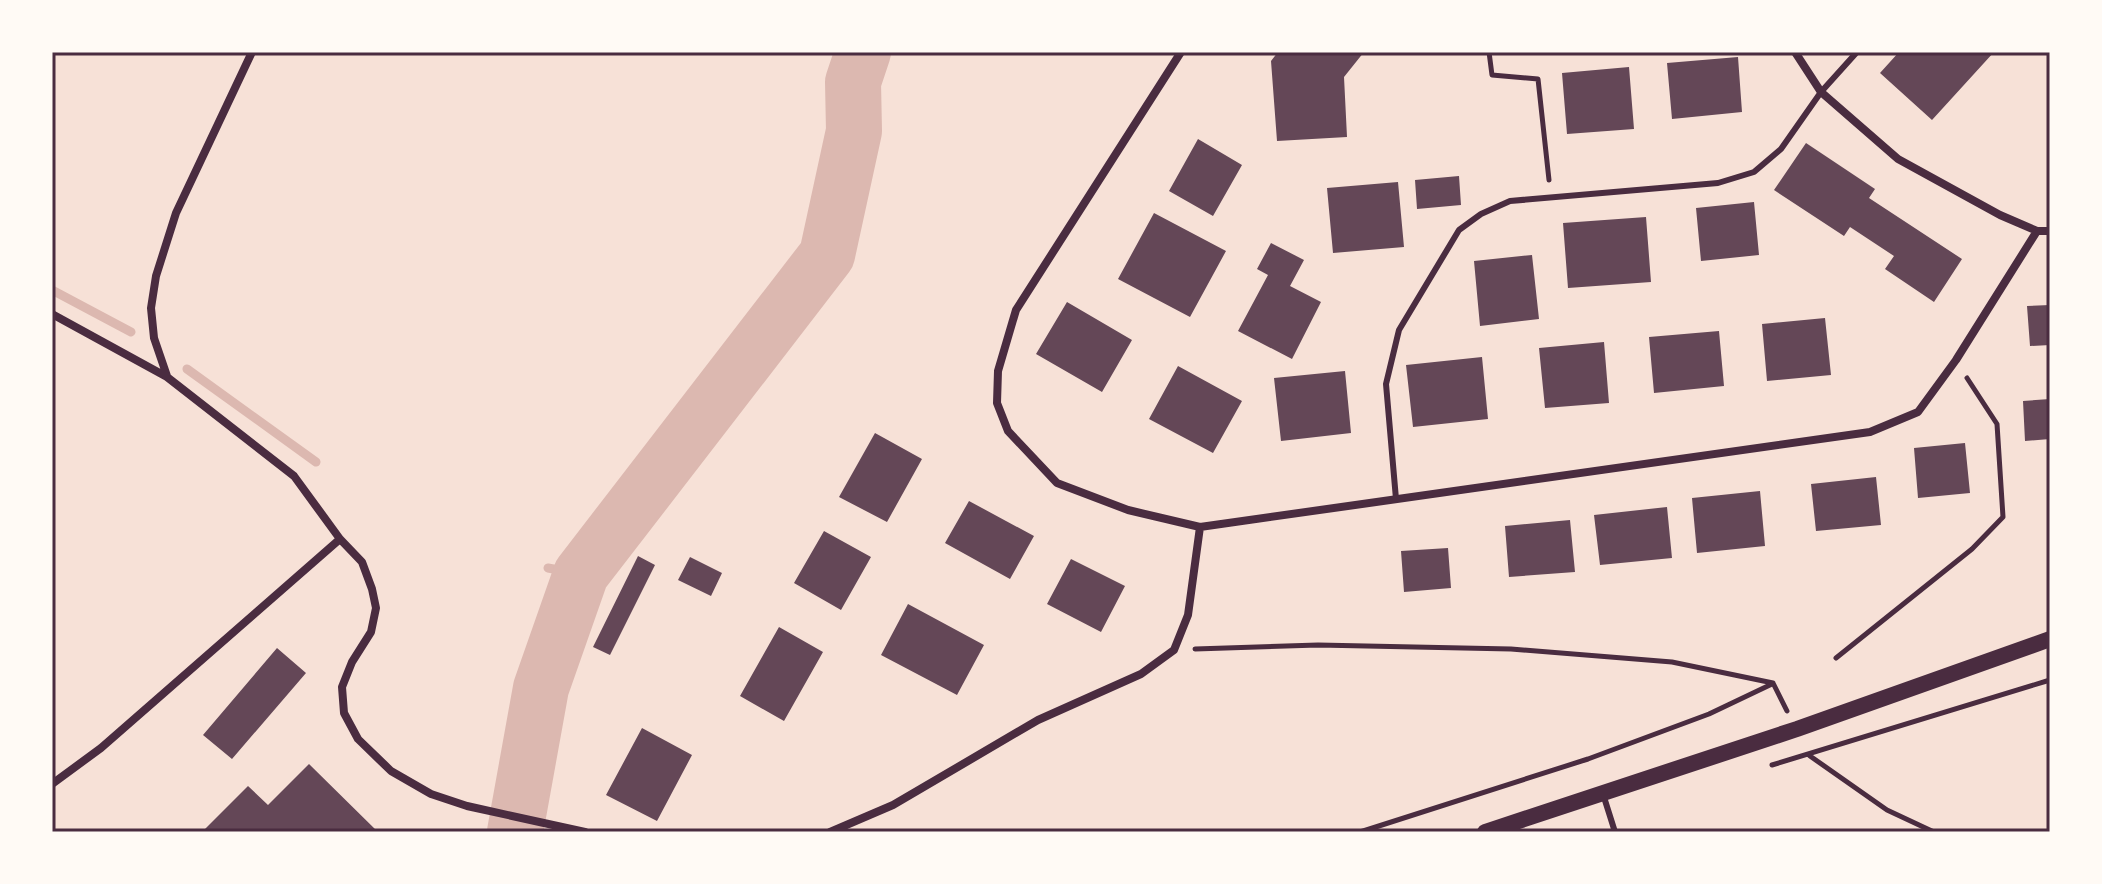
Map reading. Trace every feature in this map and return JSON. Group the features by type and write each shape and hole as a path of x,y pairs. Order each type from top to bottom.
{"main road":[{"path":"1485,832 1797,729 2050,639"}],"street":[{"path":"167,377 154,338 151,308 156,276 176,213 252,52"},
{"path":"1181,52 1016,310 998,371 997,403 1008,431 1057,483 1128,510 1200,527 1870,432 1918,412 1956,360 2037,231"},
{"path":"1795,52 1821,92 1898,159 2000,215 2037,231 2050,231"},
{"path":"52,314 167,377 294,476 340,539 362,562 376,608 371,632 352,662 342,687 344,713 358,739 391,771 431,794 467,806 585,832"},
{"path":"830,832 893,805 1038,720 1141,674 1174,650 1188,615 1200,527"},
{"path":"52,784 101,748 340,539"}],"lane":[{"path":"1396,499 1386,384 1399,330 1459,230 1481,214 1510,201 1718,183 1754,172 1781,149 1821,92 1857,52"},
{"path":"1603,794 1615,832"}],"path":[{"path":"1489,52 1492,75 1538,79 1551,198"},
{"path":"1836,658 1972,549 2003,517 1997,424 1956,360"},
{"path":"1174,650 1318,645 1511,649 1672,662 1773,683 1709,714 1588,759 1360,832"},
{"path":"1934,832 1887,810 1808,755 2050,680"}],"building":[{"path":"1278,52 1364,52 1344,77 1347,137 1277,141 1271,61"},
{"path":"1899,52 1994,52 1932,120 1880,73"},
{"path":"1738,57 1742,112 1672,119 1667,63"},
{"path":"1629,67 1634,129 1567,134 1562,73"},
{"path":"1198,139 1242,165 1213,216 1169,191"},
{"path":"1806,143 1875,189 1869,198 1962,259 1934,302 1885,269 1894,256 1850,227 1844,236 1774,190"},
{"path":"1459,176 1461,205 1417,209 1415,180"},
{"path":"1398,182 1404,247 1333,253 1327,188"},
{"path":"1754,202 1759,255 1701,261 1696,208"},
{"path":"1154,213 1226,251 1190,317 1118,279"},
{"path":"1646,217 1651,282 1568,288 1563,223"},
{"path":"1271,243 1304,260 1290,286 1321,302 1292,359 1238,331 1268,275 1257,269"},
{"path":"1532,255 1539,319 1480,326 1474,261"},
{"path":"1067,302 1132,340 1102,392 1036,354"},
{"path":"2050,305 2050,345 2030,346 2027,306"},
{"path":"1825,318 1831,375 1767,381 1762,324"},
{"path":"1719,331 1724,386 1654,393 1649,337"},
{"path":"1604,342 1609,403 1545,408 1539,348"},
{"path":"1482,357 1488,419 1413,427 1406,365"},
{"path":"1178,366 1242,401 1213,453 1149,419"},
{"path":"1345,371 1351,433 1281,441 1274,378"},
{"path":"2050,399 2050,439 2025,441 2023,401"},
{"path":"875,433 922,459 887,522 839,497"},
{"path":"1965,443 1970,493 1918,498 1914,448"},
{"path":"1876,477 1881,525 1816,531 1811,484"},
{"path":"1760,491 1765,546 1697,553 1692,498"},
{"path":"969,501 1034,536 1010,579 945,543"},
{"path":"1667,507 1672,558 1600,565 1594,515"},
{"path":"1570,520 1575,572 1509,577 1505,526"},
{"path":"824,531 871,557 841,610 794,583"},
{"path":"1448,548 1451,588 1404,592 1401,551"},
{"path":"638,556 655,565 610,655 593,647"},
{"path":"690,557 722,573 711,596 678,580"},
{"path":"1071,559 1125,586 1101,632 1047,604"},
{"path":"908,604 984,645 957,695 881,655"},
{"path":"779,627 823,652 784,721 740,696"},
{"path":"277,648 306,673 232,759 203,735"},
{"path":"642,728 692,755 657,821 606,795"},
{"path":"309,764 378,832 202,832 248,786 268,805"}],"waterway":[{"path":"515,832 541,688 581,574 827,255 854,131 853,82 863,52"},
{"path":"52,290 131,332"},
{"path":"187,369 316,462"},
{"path":"548,568 581,574"}]}
